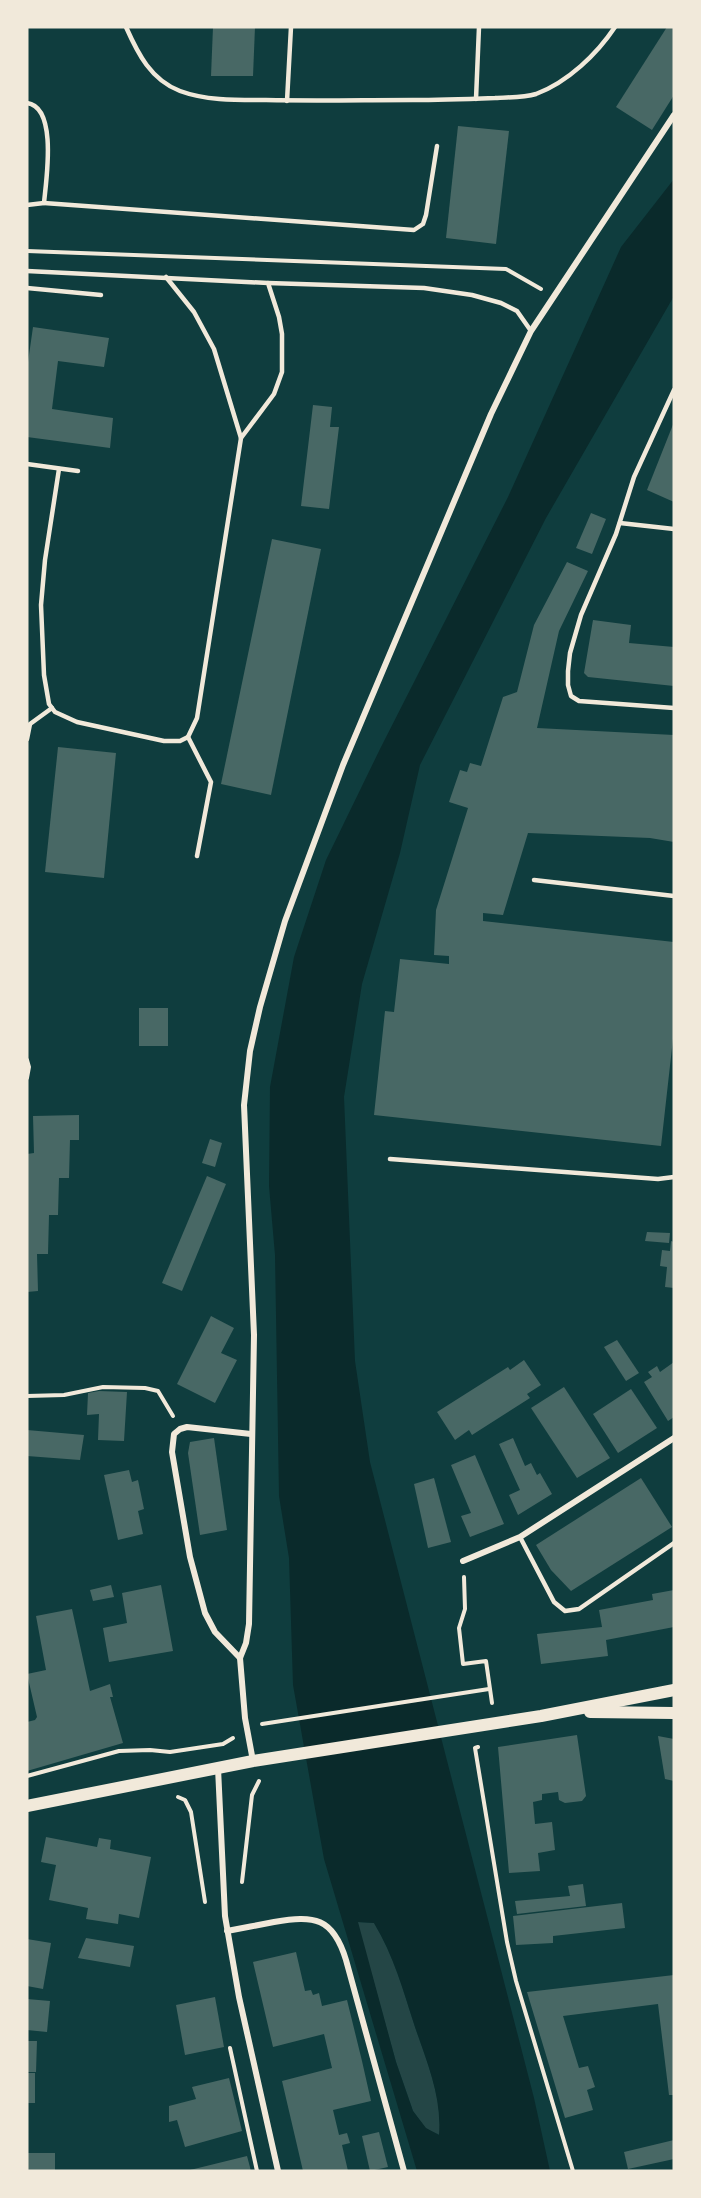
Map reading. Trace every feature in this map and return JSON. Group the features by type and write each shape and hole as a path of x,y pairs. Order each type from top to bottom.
{"main road":[{"path":"541,1716 674,1689"},
{"path":"27,1806 269,1758 483,1724 591,1712 674,1713"}],"street":[{"path":"253,1761 242,1690 240,1658 246,1643 249,1624 253,1284 244,1105 250,1051 260,1007 285,921 343,765 491,414 531,331 674,114"},
{"path":"240,1658 215,1632 200,1600 172,1452 174,1434 180,1429 195,1427 251,1434"},
{"path":"464,1561 520,1537 674,1438"},
{"path":"218,1768 227,1931 239,1998 278,2171"},
{"path":"227,1931 306,1918 325,1924 339,1939 404,2171"}],"lane":[{"path":"126,27 145,65 168,86 181,92 235,100 522,97 550,88 566,78 599,48 615,27"},
{"path":"287,100 291,27"},
{"path":"476,99 479,27"},
{"path":"27,103 39,109 46,128 44,203"},
{"path":"27,205 44,203 414,230 423,224 426,215 437,146"},
{"path":"27,271 424,288 459,292 510,307 523,316 531,331"},
{"path":"59,469 45,560 41,605 44,675 52,708 63,717 77,722 164,741 171,742 188,737 197,718 241,438 214,349 194,312 166,278"},
{"path":"241,438 274,394 282,372 282,334 268,283"},
{"path":"27,288 102,296"},
{"path":"674,390 634,477 620,523 577,626 569,662 569,691 575,699 586,702 674,708"},
{"path":"27,464 78,471"},
{"path":"620,523 674,530"},
{"path":"27,739 29,724 52,708"},
{"path":"188,737 211,782 197,856"},
{"path":"534,880 674,896"},
{"path":"390,1159 658,1179 674,1177"},
{"path":"520,1537 554,1602 565,1611 579,1609 674,1543"}],"path":[{"path":"27,251 506,269 555,297"},
{"path":"27,1060 29,1067 27,1078"},
{"path":"27,1396 64,1395 103,1387 145,1388 158,1391 180,1429"},
{"path":"464,1561 465,1610 459,1628 464,1664 486,1661 492,1703"},
{"path":"263,1723 489,1689"},
{"path":"27,1776 118,1751 170,1752 223,1744 234,1737 248,1733"},
{"path":"475,1748 507,1942 516,1981 573,2171"},
{"path":"241,1893 252,1795 254,1788 263,1778"},
{"path":"175,1797 185,1800 191,1812 205,1903"},
{"path":"229,2041 257,2171"}],"shaded area":[{"path":"674,179 674,296 546,518 420,765 400,853 362,984 344,1097 355,1361 370,1462 534,2098 550,2171 417,2171 324,1859 293,1685 289,1558 279,1496 275,1255 269,1186 270,1087 294,957 326,860 508,497 621,247","holes":["358,1922 374,1923 398,1974 429,2067 436,2093 439,2135 426,2128 413,2111 396,2062"]},
{"path":"357,1922 374,1923 393,1961 433,2080 439,2107 440,2135 426,2129 413,2111 396,2062"}],"building":[{"path":"213,27 255,27 253,76 211,76"},
{"path":"667,27 674,27 674,95 652,130 616,107"},
{"path":"458,126 509,131 496,244 446,238"},
{"path":"33,327 109,338 104,367 58,361 52,409 113,418 110,448 27,437 27,369"},
{"path":"313,405 332,407 330,427 339,427 329,509 301,506"},
{"path":"674,422 674,502 647,490"},
{"path":"591,513 606,519 592,554 576,548"},
{"path":"272,539 321,549 271,795 221,784"},
{"path":"567,562 588,571 559,631 537,728 674,735 674,842 650,838 528,833 503,915 483,913 483,921 674,942 674,1030 661,1146 374,1115 385,1011 394,1012 400,959 449,964 449,956 434,955 436,910 468,808 449,802 460,770 467,772 470,763 481,766 503,697 517,692 534,625"},
{"path":"593,620 631,625 629,643 674,647 674,686 588,677 584,673"},
{"path":"58,747 116,753 104,878 45,872"},
{"path":"139,1008 168,1008 168,1046 139,1046"},
{"path":"79,1115 79,1140 70,1140 69,1178 59,1178 58,1215 49,1215 48,1254 37,1254 38,1291 27,1292 27,1154 34,1153 33,1116"},
{"path":"210,1139 222,1143 215,1167 202,1163"},
{"path":"207,1176 226,1184 182,1291 162,1283"},
{"path":"647,1232 670,1233 669,1243 645,1241"},
{"path":"671,1241 674,1242 674,1288 665,1287 667,1267 660,1266 662,1250 670,1251"},
{"path":"211,1316 234,1328 221,1353 237,1360 215,1403 177,1384"},
{"path":"617,1340 639,1373 626,1381 604,1347"},
{"path":"524,1360 541,1385 527,1394 530,1398 472,1435 469,1430 455,1440 437,1412 508,1367 510,1370"},
{"path":"674,1362 674,1417 668,1421 644,1382 652,1377 648,1372 657,1366 660,1372"},
{"path":"564,1387 610,1458 577,1478 531,1408"},
{"path":"631,1389 657,1428 618,1453 593,1414"},
{"path":"127,1392 124,1441 98,1440 99,1414 87,1415 88,1393"},
{"path":"27,1430 84,1435 80,1460 27,1456"},
{"path":"214,1438 227,1530 200,1535 188,1453 190,1442"},
{"path":"513,1438 525,1466 531,1463 537,1475 540,1473 552,1494 518,1515 509,1495 520,1490 499,1444"},
{"path":"475,1455 504,1524 470,1537 461,1516 471,1513 451,1465"},
{"path":"129,1470 132,1482 138,1480 144,1509 138,1511 143,1534 118,1540 104,1475"},
{"path":"434,1478 451,1542 428,1548 414,1484"},
{"path":"641,1478 672,1527 571,1591 551,1570 536,1545"},
{"path":"111,1585 114,1597 93,1601 90,1590"},
{"path":"161,1585 173,1651 109,1662 103,1628 127,1623 122,1593"},
{"path":"674,1590 674,1627 606,1640 608,1656 541,1664 537,1634 602,1627 599,1610 653,1600 652,1594"},
{"path":"72,1609 90,1691 110,1684 113,1697 110,1697 123,1743 27,1771 27,1722 37,1717 27,1674 46,1670 36,1616"},
{"path":"577,1735 586,1796 582,1801 565,1803 559,1800 558,1792 542,1794 542,1800 533,1802 535,1824 552,1822 555,1850 538,1853 540,1871 509,1873 498,1747"},
{"path":"658,1736 674,1739 674,1781 665,1779"},
{"path":"46,1837 97,1847 99,1838 111,1840 110,1849 151,1857 139,1918 119,1914 118,1924 86,1919 88,1908 49,1900 56,1865 41,1862"},
{"path":"583,1884 586,1906 517,1914 515,1901 570,1896 568,1886"},
{"path":"622,1903 625,1928 553,1936 553,1943 516,1945 513,1916"},
{"path":"86,1938 134,1946 130,1967 78,1958"},
{"path":"27,1939 51,1943 43,1989 27,1986"},
{"path":"296,1952 305,1991 311,1990 313,1995 319,1993 322,2006 347,2000 362,2061 371,2101 333,2110 339,2135 347,2133 350,2143 342,2145 348,2171 303,2171 282,2081 332,2068 324,2034 273,2047 253,1962"},
{"path":"674,1975 674,2095 669,2095 658,2004 563,2016 579,2068 588,2066 595,2087 587,2090 593,2110 565,2118 527,1992"},
{"path":"215,1997 224,2047 185,2055 176,2005"},
{"path":"27,1999 50,2001 47,2032 27,2030"},
{"path":"27,2041 37,2041 36,2072 27,2072"},
{"path":"27,2073 35,2073 35,2103 27,2103"},
{"path":"229,2078 242,2131 185,2147 177,2120 169,2122 169,2106 196,2099 192,2087"},
{"path":"379,2132 388,2167 370,2171 362,2136"},
{"path":"674,2140 674,2159 628,2169 624,2152"},
{"path":"27,2153 55,2153 55,2171 27,2171"},
{"path":"247,2156 251,2171 190,2171 190,2170"}]}
